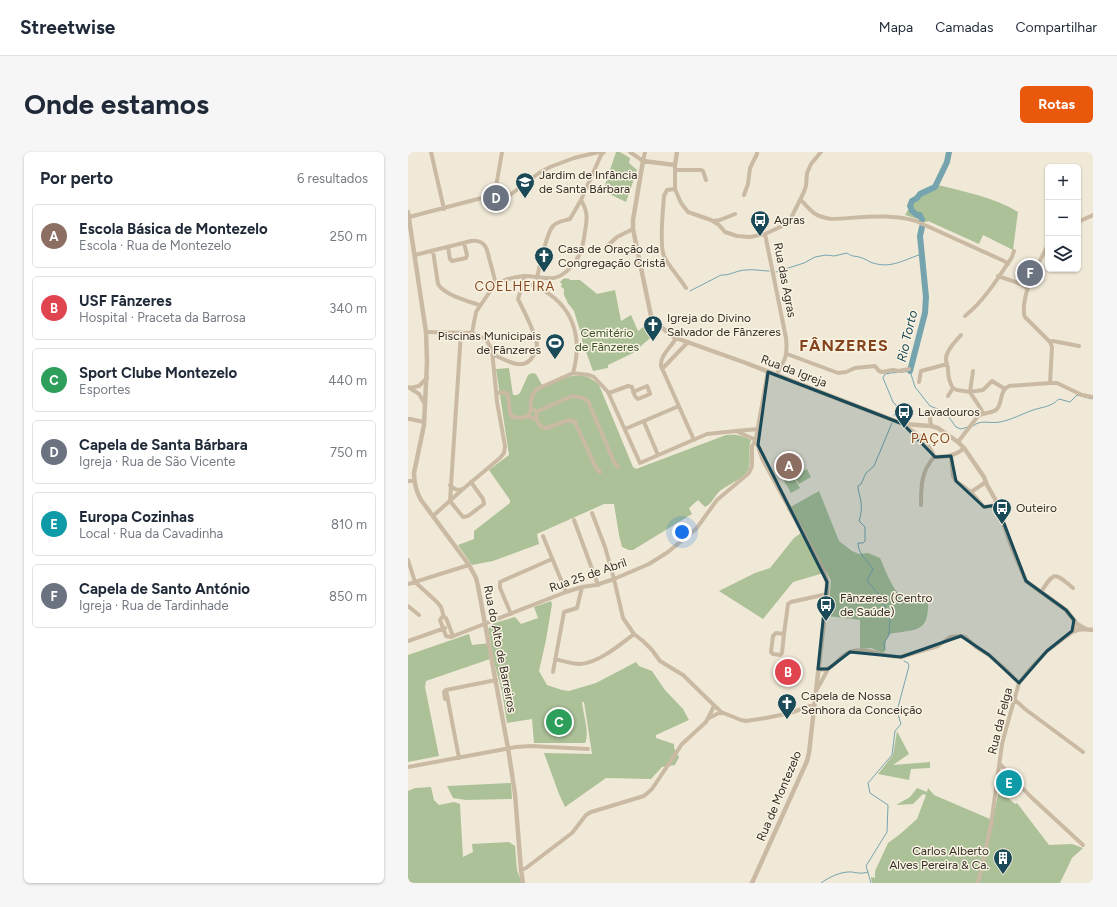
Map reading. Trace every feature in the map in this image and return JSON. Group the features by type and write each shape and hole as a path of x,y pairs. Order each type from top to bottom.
{"street":[{"path":"430,152 444,209"},
{"path":"497,194 496,187 502,152"},
{"path":"488,197 491,202 498,202 550,167 574,158 599,152"},
{"path":"537,278 552,227 558,222 570,219 581,200 601,155 604,152"},
{"path":"630,152 643,161 675,168 701,170 703,171 706,180"},
{"path":"643,161 645,152"},
{"path":"677,152 675,189 681,203 688,212 719,225 725,232 737,236 750,237 765,234 790,220 801,200 806,186 807,173 811,164 819,153"},
{"path":"744,195 748,184 750,168 757,152"},
{"name":"Rua da Igreja","path":"643,161 633,220 633,229 651,316 654,321 676,338 903,424 931,426"},
{"path":"675,189 667,190 664,196 663,252 665,258 686,288"},
{"path":"409,217 497,194 510,195"},
{"path":"472,333 476,312 479,305 496,284 525,276 550,279 561,276 577,261 583,247 587,213 581,200"},
{"path":"801,200 813,214 822,218 831,219 894,216 916,221 1008,264"},
{"name":"Rua do Alto de Barreiros","path":"408,212 426,332 427,378 424,422 414,473 414,481 421,500 469,565 476,578 486,624 508,748 515,794 523,883"},
{"path":"713,222 735,214"},
{"path":"1081,221 1093,215"},
{"path":"606,247 617,237 633,229"},
{"name":"Rua das Agras","path":"765,234 786,338 787,354"},
{"path":"415,255 477,240 486,245 496,284"},
{"path":"448,247 450,259 452,261 466,258 467,256 464,243"},
{"path":"433,251 438,284 440,287 448,293 479,305"},
{"path":"965,316 978,303 1008,264 1014,251"},
{"path":"1045,251 1027,288 1023,314 1050,342 1052,347 1050,383"},
{"path":"492,354 506,361 525,364 532,359 535,353 537,345 534,335 518,299 525,276"},
{"path":"998,276 1021,284 1027,288"},
{"path":"524,282 538,287 552,295 570,316 577,341 576,363 573,373"},
{"path":"426,332 472,333 486,339 492,354 496,393 505,446 504,453 500,458 433,516"},
{"path":"461,332 450,501 460,515 465,517 484,504 483,499 471,482"},
{"path":"961,335 946,355 948,378 953,388 970,392 983,390 992,381 1005,390"},
{"path":"676,338 663,355 661,366 694,440"},
{"path":"1050,342 1053,341 1079,346"},
{"path":"662,369 688,342"},
{"path":"776,375 784,363 787,354 838,373 846,372 855,368 875,366 882,372 909,369"},
{"path":"919,382 921,371 947,364"},
{"path":"973,371 970,392 983,413"},
{"name":"Rua de Montezelo","path":"752,883 807,761 827,594 827,582 824,572 763,460 756,440 768,372"},
{"path":"529,416 528,412 531,410 530,404 533,392 537,388 573,373 594,377 609,393 640,463 707,434 758,429"},
{"path":"409,388 419,386 427,378"},
{"path":"958,442 983,413 994,411 998,407 1002,395 1009,386 1050,383 1057,384 1082,395 1093,397"},
{"path":"419,386 419,394 425,405"},
{"path":"609,393 628,386 632,387 633,392"},
{"path":"409,388 419,394"},
{"path":"948,396 953,388"},
{"path":"496,393 503,392 508,395 510,413 513,417 535,417"},
{"path":"531,410 536,412 572,396 583,398 588,401 614,462 618,467"},
{"path":"625,429 679,406"},
{"path":"933,411 930,418 931,426 938,428 958,442 964,448 984,477 998,505 1011,545 1026,581 1066,610 1072,617 1077,627 1093,630"},
{"path":"536,412 535,417 542,427 548,428 568,420 575,422 596,468 600,472"},
{"path":"408,420 410,419 424,422"},
{"path":"644,422 658,455"},
{"path":"903,424 923,441 933,452 934,457"},
{"path":"736,431 756,440"},
{"name":"Rua 25 de Abril","path":"453,636 566,592 582,587 598,585 614,579 658,559 696,529 717,500 749,473 752,463 752,446 756,440"},
{"path":"922,505 921,485 930,462 934,457 951,456 964,448"},
{"path":"951,456 953,476 956,481 971,492 984,507 998,505"},
{"path":"408,482 414,481"},
{"path":"971,492 986,482"},
{"path":"450,485 454,489 463,489"},
{"path":"592,513 605,547 623,618 634,634 652,650 660,661 683,675 721,712 742,720 746,721 778,716 814,706"},
{"path":"574,520 598,585"},
{"path":"543,536 566,592"},
{"path":"511,614 500,588 500,582 552,559"},
{"path":"408,560 415,582 441,606 444,617 450,626 453,636 451,637 446,636 443,629 440,620 444,617"},
{"path":"408,584 469,565"},
{"path":"1041,592 1050,578 1054,576 1057,576 1073,588"},
{"path":"553,672 564,612 577,608 582,587"},
{"path":"784,634 776,633 773,636 771,652 773,654 782,654 788,604 827,594"},
{"path":"408,606 419,615"},
{"path":"408,641 450,626"},
{"name":"Rua da Felga","path":"978,883 990,825 1002,744 1019,683 1048,651 1077,627"},
{"path":"555,659 580,664 590,662 620,645 634,634"},
{"path":"816,690 828,669 850,652 875,652 896,658 938,646 950,637 961,636 965,637 976,647 989,655 1019,683"},
{"path":"818,669 828,669"},
{"path":"459,758 446,690 496,680"},
{"path":"1014,700 1083,752"},
{"path":"521,870 526,868 572,833 583,818 591,812 644,796 652,789 682,744 697,732 709,718 714,706"},
{"path":"709,718 721,712"},
{"path":"408,767 508,748 531,746 588,749"},
{"path":"1000,764 1030,796 1084,845"}],"highlighted area":[{"path":"768,372 903,424 935,457 951,456 956,481 984,507 997,505 1026,581 1066,610 1074,620 1072,631 1047,651 1019,683 989,655 961,636 901,657 850,652 828,669 818,669 827,582 758,445"}],"green space":[{"path":"616,152 620,152 630,158 629,163 637,170 626,202 603,191"},
{"path":"938,185 999,202 1018,212 1013,250 983,235 979,244 928,221 927,222 905,215 918,198"},
{"name":"Cemitério de Fânzeres","path":"566,278 570,280 580,280 597,294 615,290 621,321 631,315 638,331 649,323 657,332 633,353 608,365 608,368 593,371 582,341 574,311 567,302 564,295 564,289 561,287 562,284 560,282"},
{"path":"509,368 513,395 520,393 528,375 532,373 536,374 543,387 571,376 586,377 599,385 633,467 636,469 726,435 742,436 751,440 749,468 745,475 720,491 707,506 705,507 698,500 689,508 692,514 633,550 622,547 614,504 604,504 537,534 539,544 493,561 472,565 458,545 474,539 474,531 510,503 510,500 489,470 509,455 496,369"},
{"path":"807,469 811,477 799,484 794,476"},
{"path":"792,474 800,488 791,493 783,479"},
{"path":"819,491 839,541 852,551 859,554 868,553 880,558 887,575 902,597 907,599 923,598 928,602 928,612 923,625 913,630 890,634 886,640 885,650 883,653 871,648 860,649 860,620 828,616 831,581 827,572 793,582 763,619 719,591 755,573 770,568 794,538 802,532 787,509"},
{"path":"551,601 552,604 546,640 539,671 547,685 569,691 596,683 636,662 639,666 652,671 665,690 683,709 689,720 656,735 656,738 674,744 674,748 679,757 675,765 662,767 651,779 606,778 565,807 544,753 592,754 584,702 582,702 587,729 585,743 534,743 532,719 507,723 502,692 493,658 426,681 425,687 439,756 408,762 408,655 469,634 472,645 491,643 488,629 491,625 515,617 521,624 538,618 534,607"},
{"path":"897,731 909,754 893,765 930,762 930,768 911,769 909,780 878,774 893,755"},
{"path":"511,783 512,799 466,800 453,798 447,786"},
{"path":"431,787 434,800 439,805 454,802 460,804 463,857 473,852 472,844 509,842 515,846 517,870 522,883 408,883 408,791 415,788"},
{"path":"917,788 927,792 928,788 934,795 990,819 993,818 999,790 1015,804 1017,803 1049,845 1072,844 1083,848 1072,858 1060,883 872,883 871,877 875,878 875,871 888,843 917,819 926,795 923,794 913,804 896,805 910,797"}],"waterway":[{"name":"Rio Torto","path":"922,220 920,215 917,215 912,211 910,206 912,201 920,194 935,187 947,162 949,152"},
{"name":"Rio Torto","path":"910,371 925,313 926,297 920,236 922,227"},
{"path":"776,272 804,263 815,257 826,255 834,256 847,253 873,263 886,265 898,263 922,254"},
{"path":"690,291 721,275 727,275 743,270 769,271"},
{"name":"Rio Torto","path":"894,416 897,408 883,378 885,374 910,371 915,387 930,406 945,412 956,427 961,429 968,427"},
{"name":"Rio Torto","path":"973,426 982,422 1004,421 1033,410 1049,406 1059,399 1070,402 1077,395 1081,396"},
{"name":"Rio Torto","path":"1084,397 1093,399"},
{"path":"885,650 884,643 889,635 890,619 881,597 867,581 873,569 861,554 858,547 858,543 863,543 865,541 865,527 859,521 861,514 861,502 858,486 861,484 866,473 874,466 892,423"},
{"path":"871,883 866,866 887,832 888,805 870,793 868,783 892,755 895,731 901,724 897,711 909,666 908,663 904,661"},
{"path":"821,883 844,872 868,872"}],"place":[{"name":"Capela de Santa Bárbara","path":"496,198"},
{"name":"Jardim de Infância de Santa Bárbara","path":"525,199"},
{"name":"Agras","path":"760,237"},
{"name":"Casa de Oração da Congregação Cristã","path":"544,273"},
{"name":"Capela de Santo António","path":"1030,273"},
{"name":"Igreja do Divino Salvador de Fânzeres","path":"653,342"},
{"name":"Piscinas Municipais de Fânzeres","path":"555,360"},
{"name":"Lavadouros","path":"904,429"},
{"name":"Escola Básica de Montezelo","path":"789,466"},
{"name":"Outeiro","path":"1002,525"},
{"name":"Fânzeres (Centro de Saúde)","path":"826,622"},
{"name":"USF Fânzeres","path":"788,672"},
{"name":"Capela de Nossa Senhora da Conceição","path":"787,720"},
{"name":"Sport Clube Montezelo","path":"559,722"},
{"name":"Europa Cozinhas","path":"1009,783"},
{"name":"Carlos Alberto Alves Pereira & Ca.","path":"1003,875"}],"district":[{"name":"COELHEIRA","path":"515,286"},
{"name":"FÂNZERES","path":"844,345"},
{"name":"PAÇO","path":"931,438"}]}
